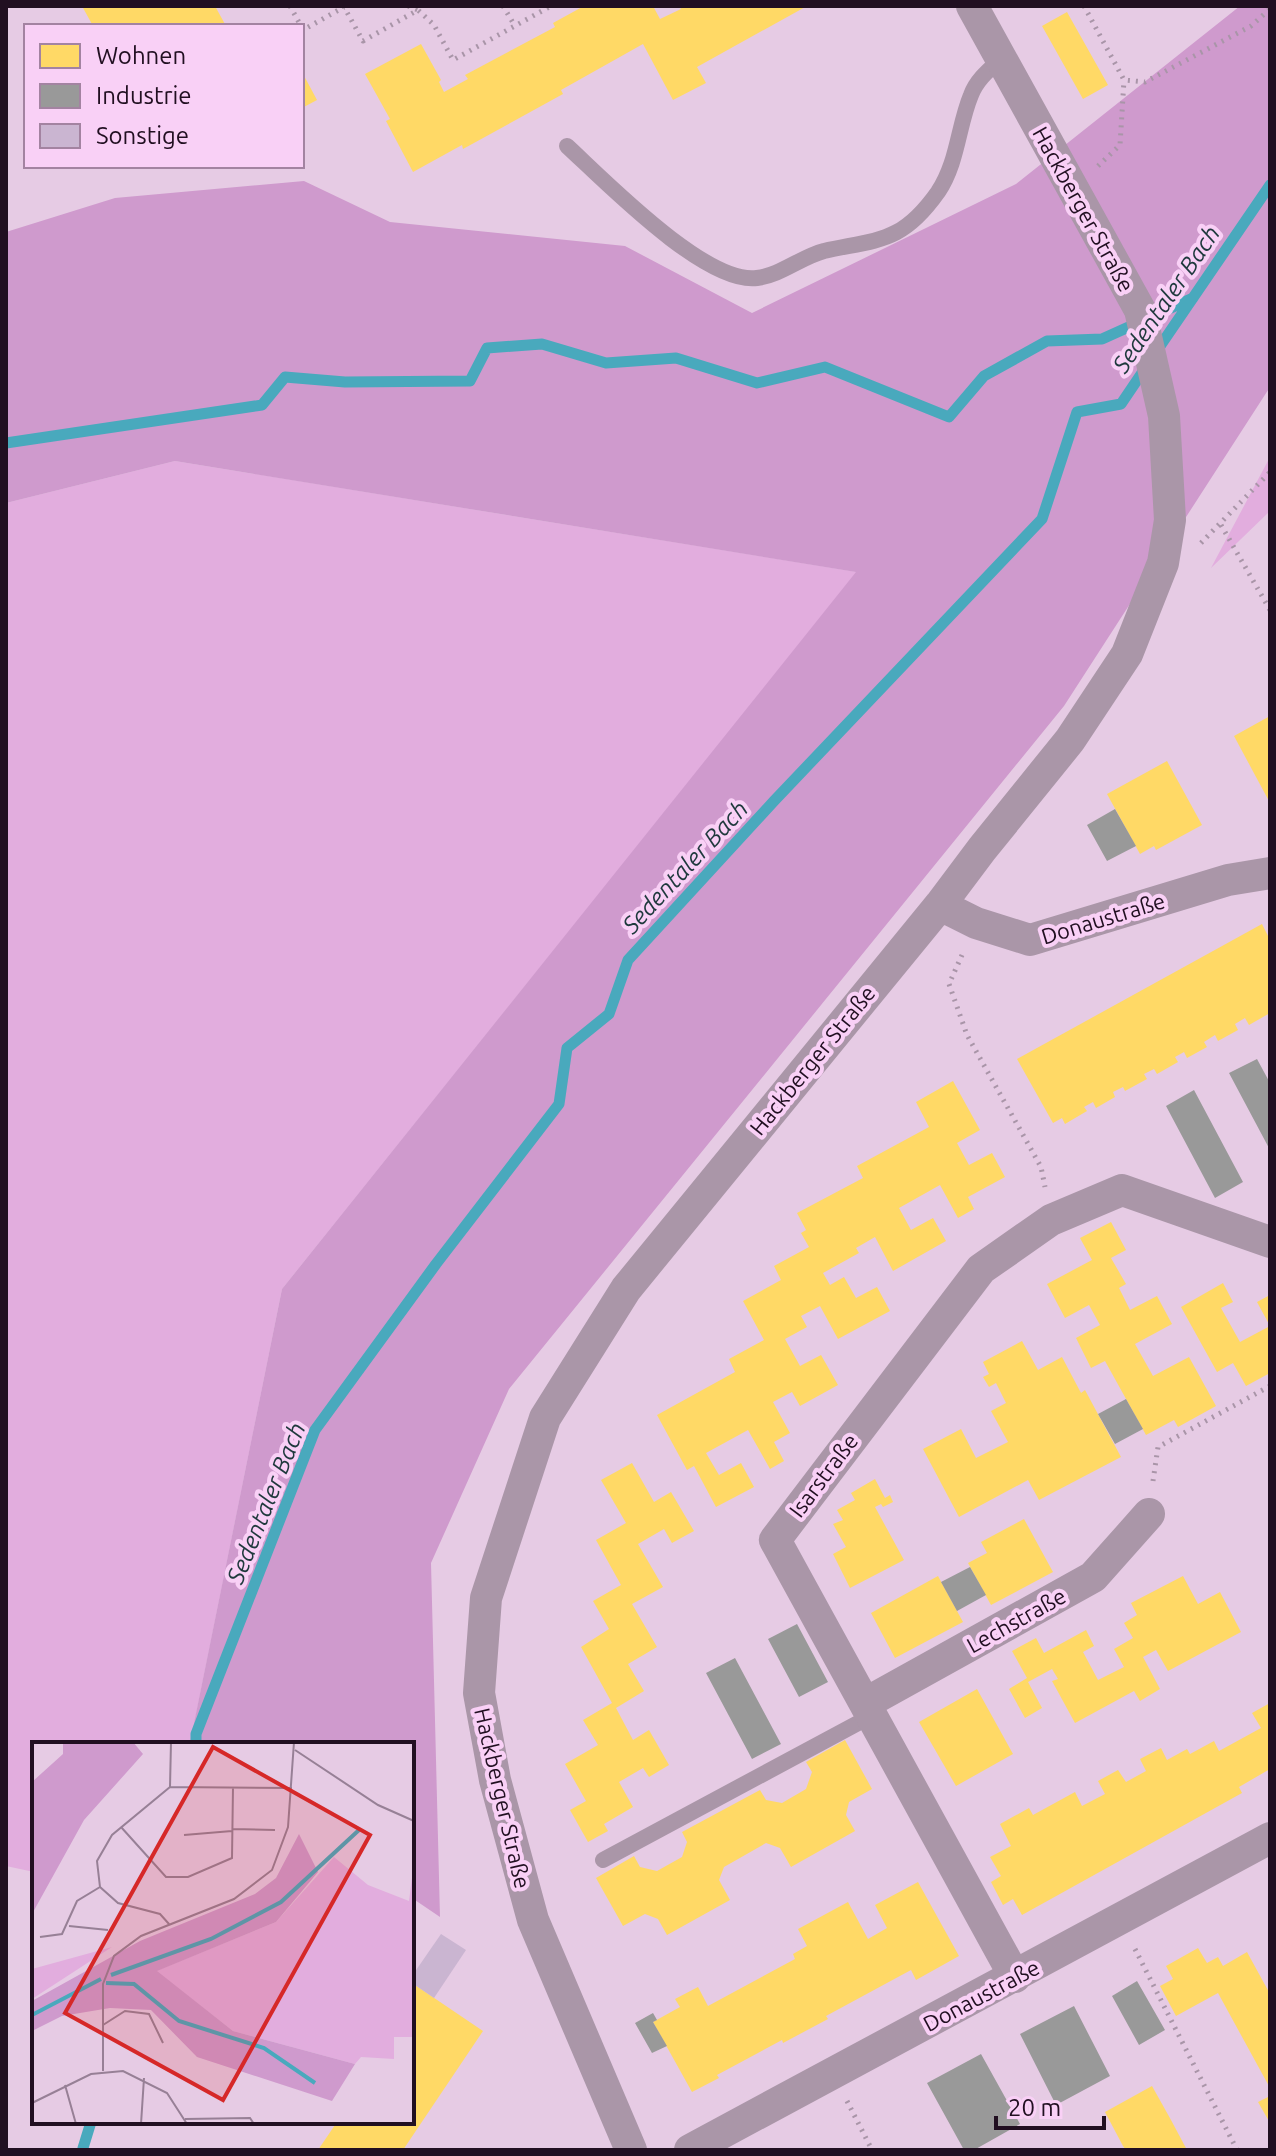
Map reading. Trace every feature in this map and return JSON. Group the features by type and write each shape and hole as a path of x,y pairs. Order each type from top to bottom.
{"street":[{"name":"Hackberger Straße","path":"631,2150 533,1920 495,1780 479,1693 486,1598 545,1418 626,1289 940,905 1070,740 1127,654 1163,563 1170,520 1164,416 1140,310 972,6"},
{"name":"Donaustraße","path":"940,905 976,923 1030,940 1228,880 1270,873"},
{"name":"Isarstraße","path":"1015,1977 775,1540 981,1269 1051,1220 1122,1190 1270,1242"},
{"name":"Lechstraße","path":"870,1709 1093,1577 1149,1514"},
{"name":"Donaustraße","path":"690,2150 1270,1838"}],"lane":[{"path":"567,146 675,243 732,276 755,279 772,275 798,260 822,252 895,235 912,221 938,191 944,179 955,154 971,94 981,77 1002,58"},
{"path":"603,1860 870,1709"}],"path":[{"path":"290,6 300,24"},
{"path":"408,6 417,8 434,25 453,60 551,6"},
{"path":"503,6 515,26"},
{"path":"1080,202 1120,145 1124,80 1084,6"},
{"path":"304,29 344,7 363,41 417,8"},
{"path":"1124,80 1145,82 1251,26 1270,9"},
{"path":"1270,472 1220,524 1270,610"},
{"path":"949,984 967,1035 1041,1167 1051,1220"},
{"path":"1149,1514 1158,1447 1270,1386"},
{"path":"1120,1919 1237,2150"},
{"path":"832,2073 872,2150"}],"shaded area":[{"path":"1240,6 1270,6 1270,387 1064,706 509,1389 431,1563 440,1917 414,1899 414,1742 190,1742 282,1289 856,572 175,461 6,503 6,232 115,198 304,181 390,222 625,246 752,313 1016,184"},
{"path":"1270,457 1270,511 1211,568"},
{"path":"175,461 857,572 282,1289 190,1742 32,1742 32,1872 6,1866 6,503"}],"building: Wohnen":[{"path":"82,6 215,6 225,24 92,24"},
{"path":"584,6 653,6 660,19 681,9 679,6 807,6 697,67 706,83 673,100 643,44 561,90 563,94 463,149 462,145 413,172 386,121 390,119 365,74 421,44 441,80 439,82 444,92 468,79 465,75 555,27 553,23"},
{"path":"1067,12 1108,85 1083,99 1042,26"},
{"path":"304,76 317,100 304,107"},
{"path":"1270,716 1270,803 1234,736"},
{"path":"1167,761 1202,825 1156,850 1154,846 1140,854 1107,794"},
{"path":"1262,924 1270,940 1270,1013 1249,1025 1245,1018 1235,1024 1238,1030 1218,1041 1215,1035 1204,1042 1207,1047 1187,1058 1184,1052 1175,1057 1178,1062 1157,1074 1154,1069 1144,1074 1147,1079 1125,1091 1123,1087 1113,1092 1115,1097 1096,1108 1093,1102 1084,1107 1087,1111 1065,1124 1062,1118 1053,1123 1017,1059"},
{"path":"953,1081 980,1130 957,1143 969,1165 992,1153 1005,1177 968,1197 974,1209 958,1218 940,1185 899,1208 911,1230 933,1218 946,1241 893,1271 875,1237 856,1248 859,1253 823,1273 830,1285 844,1277 856,1298 877,1287 890,1311 838,1339 820,1306 801,1316 807,1327 785,1339 800,1366 821,1355 838,1385 800,1406 792,1392 773,1402 790,1433 774,1442 784,1461 770,1469 748,1430 706,1453 719,1475 741,1463 754,1487 716,1507 694,1466 687,1470 657,1415 735,1372 729,1359 764,1340 743,1301 781,1280 774,1266 809,1247 801,1233 806,1230 797,1213 863,1178 857,1166 929,1127 916,1102"},
{"path":"1111,1222 1126,1250 1111,1258 1126,1284 1119,1288 1130,1310 1157,1296 1172,1324 1135,1344 1153,1376 1189,1357 1216,1406 1178,1427 1174,1420 1146,1435 1105,1361 1091,1368 1076,1338 1100,1325 1089,1305 1065,1318 1047,1284 1092,1260 1080,1238"},
{"path":"1223,1283 1233,1302 1221,1308 1240,1342 1270,1326 1270,1373 1246,1386 1233,1363 1217,1372 1181,1307"},
{"path":"1270,1295 1270,1326 1257,1302"},
{"path":"1022,1341 1038,1370 1062,1357 1081,1393 1085,1390 1121,1457 1039,1500 1028,1480 959,1517 923,1449 961,1429 976,1458 1008,1442 991,1411 1006,1403 996,1383 989,1387 983,1377 989,1374 983,1362"},
{"path":"632,1463 654,1502 671,1492 694,1531 672,1543 664,1529 638,1544 663,1587 632,1604 657,1647 628,1664 644,1691 616,1708 633,1740 649,1730 669,1765 649,1777 643,1768 619,1782 633,1807 604,1824 608,1831 588,1842 570,1810 586,1801 565,1764 598,1745 583,1720 612,1703 581,1647 609,1629 593,1601 621,1585 596,1540 626,1523 601,1480"},
{"path":"875,1479 885,1498 890,1495 893,1502 875,1507 904,1560 850,1588 833,1554 846,1547 833,1524 843,1520 837,1510 855,1500 851,1493"},
{"path":"1024,1519 1053,1572 991,1605 968,1563 987,1553 981,1542"},
{"path":"938,1576 963,1622 895,1658 871,1613"},
{"path":"1183,1576 1198,1604 1220,1592 1241,1632 1168,1671 1156,1650 1143,1657 1160,1689 1140,1701 1134,1691 1075,1723 1052,1681 1058,1679 1052,1669 1028,1682 1042,1708 1025,1718 1009,1689 1027,1678 1012,1651 1036,1638 1044,1653 1086,1630 1094,1646 1083,1652 1098,1680 1124,1667 1114,1649 1133,1638 1124,1623 1137,1615 1131,1603"},
{"path":"977,1689 1013,1754 956,1786 919,1722"},
{"path":"1270,1703 1270,1769 1239,1787 1242,1793 1022,1915 1013,1899 1003,1905 991,1882 1001,1876 990,1857 1011,1846 1000,1824 1029,1808 1033,1815 1075,1792 1082,1806 1105,1794 1098,1781 1118,1770 1126,1782 1146,1771 1140,1759 1161,1748 1167,1760 1187,1749 1190,1754 1214,1741 1219,1751 1261,1728 1252,1713"},
{"path":"845,1740 872,1789 849,1802 846,1815 855,1831 791,1867 780,1848 766,1843 724,1867 719,1880 730,1900 667,1935 658,1919 645,1914 623,1926 596,1878 634,1856 640,1867 657,1871 682,1857 687,1842 682,1832 760,1790 766,1800 782,1803 806,1789 812,1772 806,1762"},
{"path":"918,1882 959,1956 916,1980 911,1970 826,2016 828,2019 717,2075 719,2078 692,2092 653,2022 680,2007 675,1999 698,1987 708,2006 795,1959 793,1954 807,1946 798,1929 848,1902 868,1939 887,1928 875,1905"},
{"path":"1198,1948 1207,1963 1218,1957 1223,1966 1247,1952 1270,1994 1270,2088 1218,1993 1176,2016 1160,1986 1173,1979 1166,1966"},
{"path":"414,1984 483,2031 403,2150 318,2150 336,2124 414,2124"},
{"path":"1152,2086 1187,2150 1126,2150 1123,2146 1105,2112"},
{"path":"1270,2096 1270,2123 1258,2102"}],"building: Industrie":[{"path":"1115,809 1136,846 1107,861 1087,825"},
{"path":"1257,1059 1270,1083 1270,1150 1229,1073"},
{"path":"1194,1090 1243,1182 1215,1198 1166,1106"},
{"path":"1126,1399 1143,1429 1115,1444 1098,1414"},
{"path":"970,1567 986,1595 957,1611 941,1582"},
{"path":"797,1624 828,1682 799,1697 768,1639"},
{"path":"735,1658 781,1744 752,1759 706,1673"},
{"path":"1137,1981 1165,2030 1139,2045 1112,1996"},
{"path":"1074,2006 1110,2076 1056,2105 1020,2034"},
{"path":"653,2013 657,2020 653,2022 667,2046 652,2053 635,2023"},
{"path":"981,2054 1020,2124 974,2150 964,2150 927,2083"}],"building: Sonstige":[{"path":"441,1934 466,1950 434,1998 414,1984 414,1973"}],"waterway":[{"name":"Sedentaler Bach","path":"1156,352 1270,185"},
{"path":"6,443 262,405 285,377 345,382 470,381 487,348 542,344 606,363 676,358 757,383 825,367 949,417 984,376 1047,341 1102,339 1193,298"},
{"name":"Sedentaler Bach","path":"196,1742 196,1734 315,1430 436,1264 559,1104 567,1048 609,1014 628,960 1042,519 1077,412 1121,404 1146,367"},
{"name":"Sedentaler Bach","path":"83,2148 90,2124"}]}
